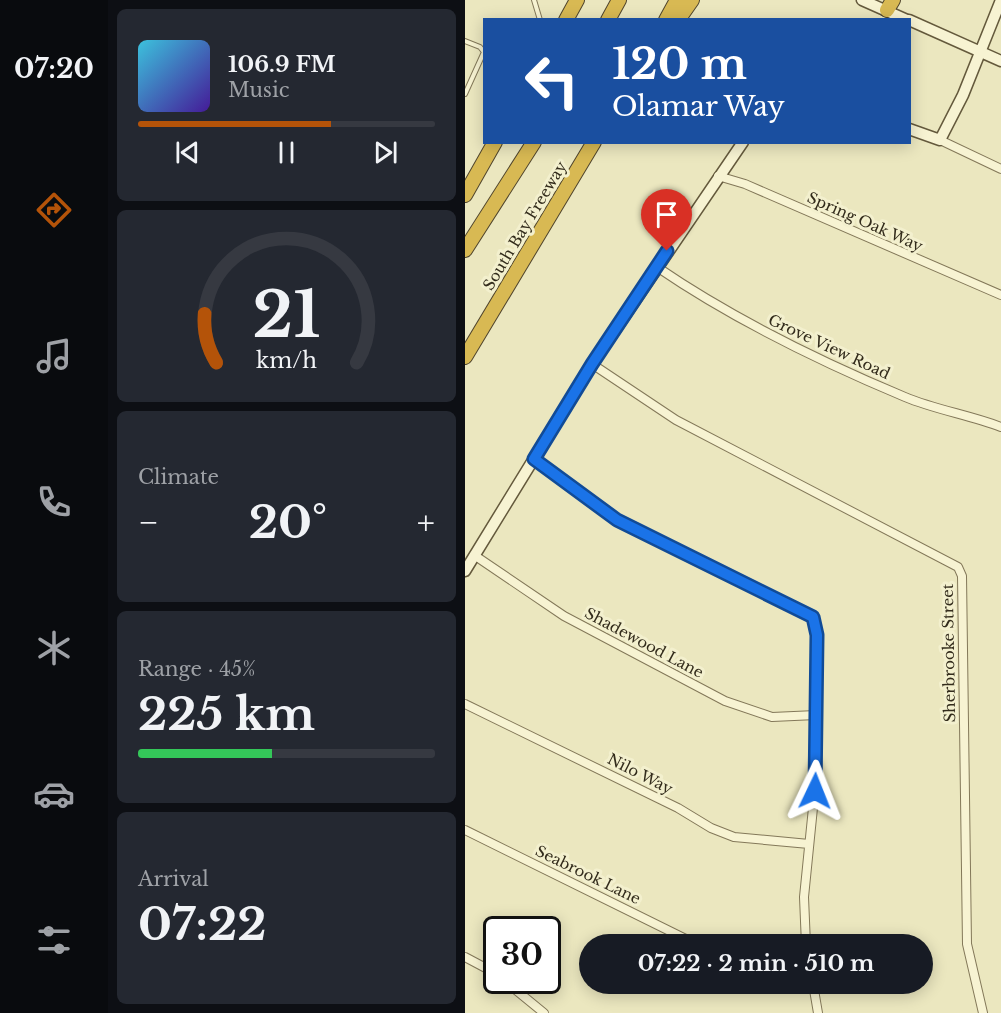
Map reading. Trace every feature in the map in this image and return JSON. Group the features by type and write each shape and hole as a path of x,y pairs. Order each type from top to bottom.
{"highway":[{"path":"566,18 577,0"},
{"path":"608,18 619,0"},
{"path":"667,18 677,0"},
{"path":"679,18 692,0"},
{"path":"465,195 494,144"},
{"path":"465,250 533,144"},
{"name":"South Bay Freeway","path":"465,357 593,144"}],"street":[{"path":"862,0 889,4 906,18"},
{"path":"940,140 982,52 1001,0"},
{"path":"911,21 1001,62"},
{"path":"911,130 940,140 1001,169"},
{"path":"465,571 592,364 742,144"},
{"name":"Spring Oak Way","path":"718,176 745,184 1001,295"},
{"name":"Grove View Road","path":"657,267 754,326 811,354 905,397 1001,427"},
{"name":"Sherbrooke Street","path":"592,364 676,420 958,567 962,576 967,944 983,1013"},
{"path":"534,459 617,520 813,617 817,635 816,778 804,897 806,934"},
{"name":"Shadewood Lane","path":"474,555 564,616 734,706 772,717 816,715"},
{"name":"Nilo Way","path":"465,704 678,808 711,828 734,837 809,844"},
{"name":"Seabrook Lane","path":"465,830 676,934"},
{"path":"465,957 483,967"},
{"path":"521,994 545,1013"},
{"path":"815,994 818,1013"}],"lane":[{"path":"534,0 539,18"},
{"path":"465,41 480,47 483,51"},
{"path":"465,94 483,54"}],"route":[{"path":"667,251 592,364 534,459 617,520 813,617 817,635 815,791"}]}
